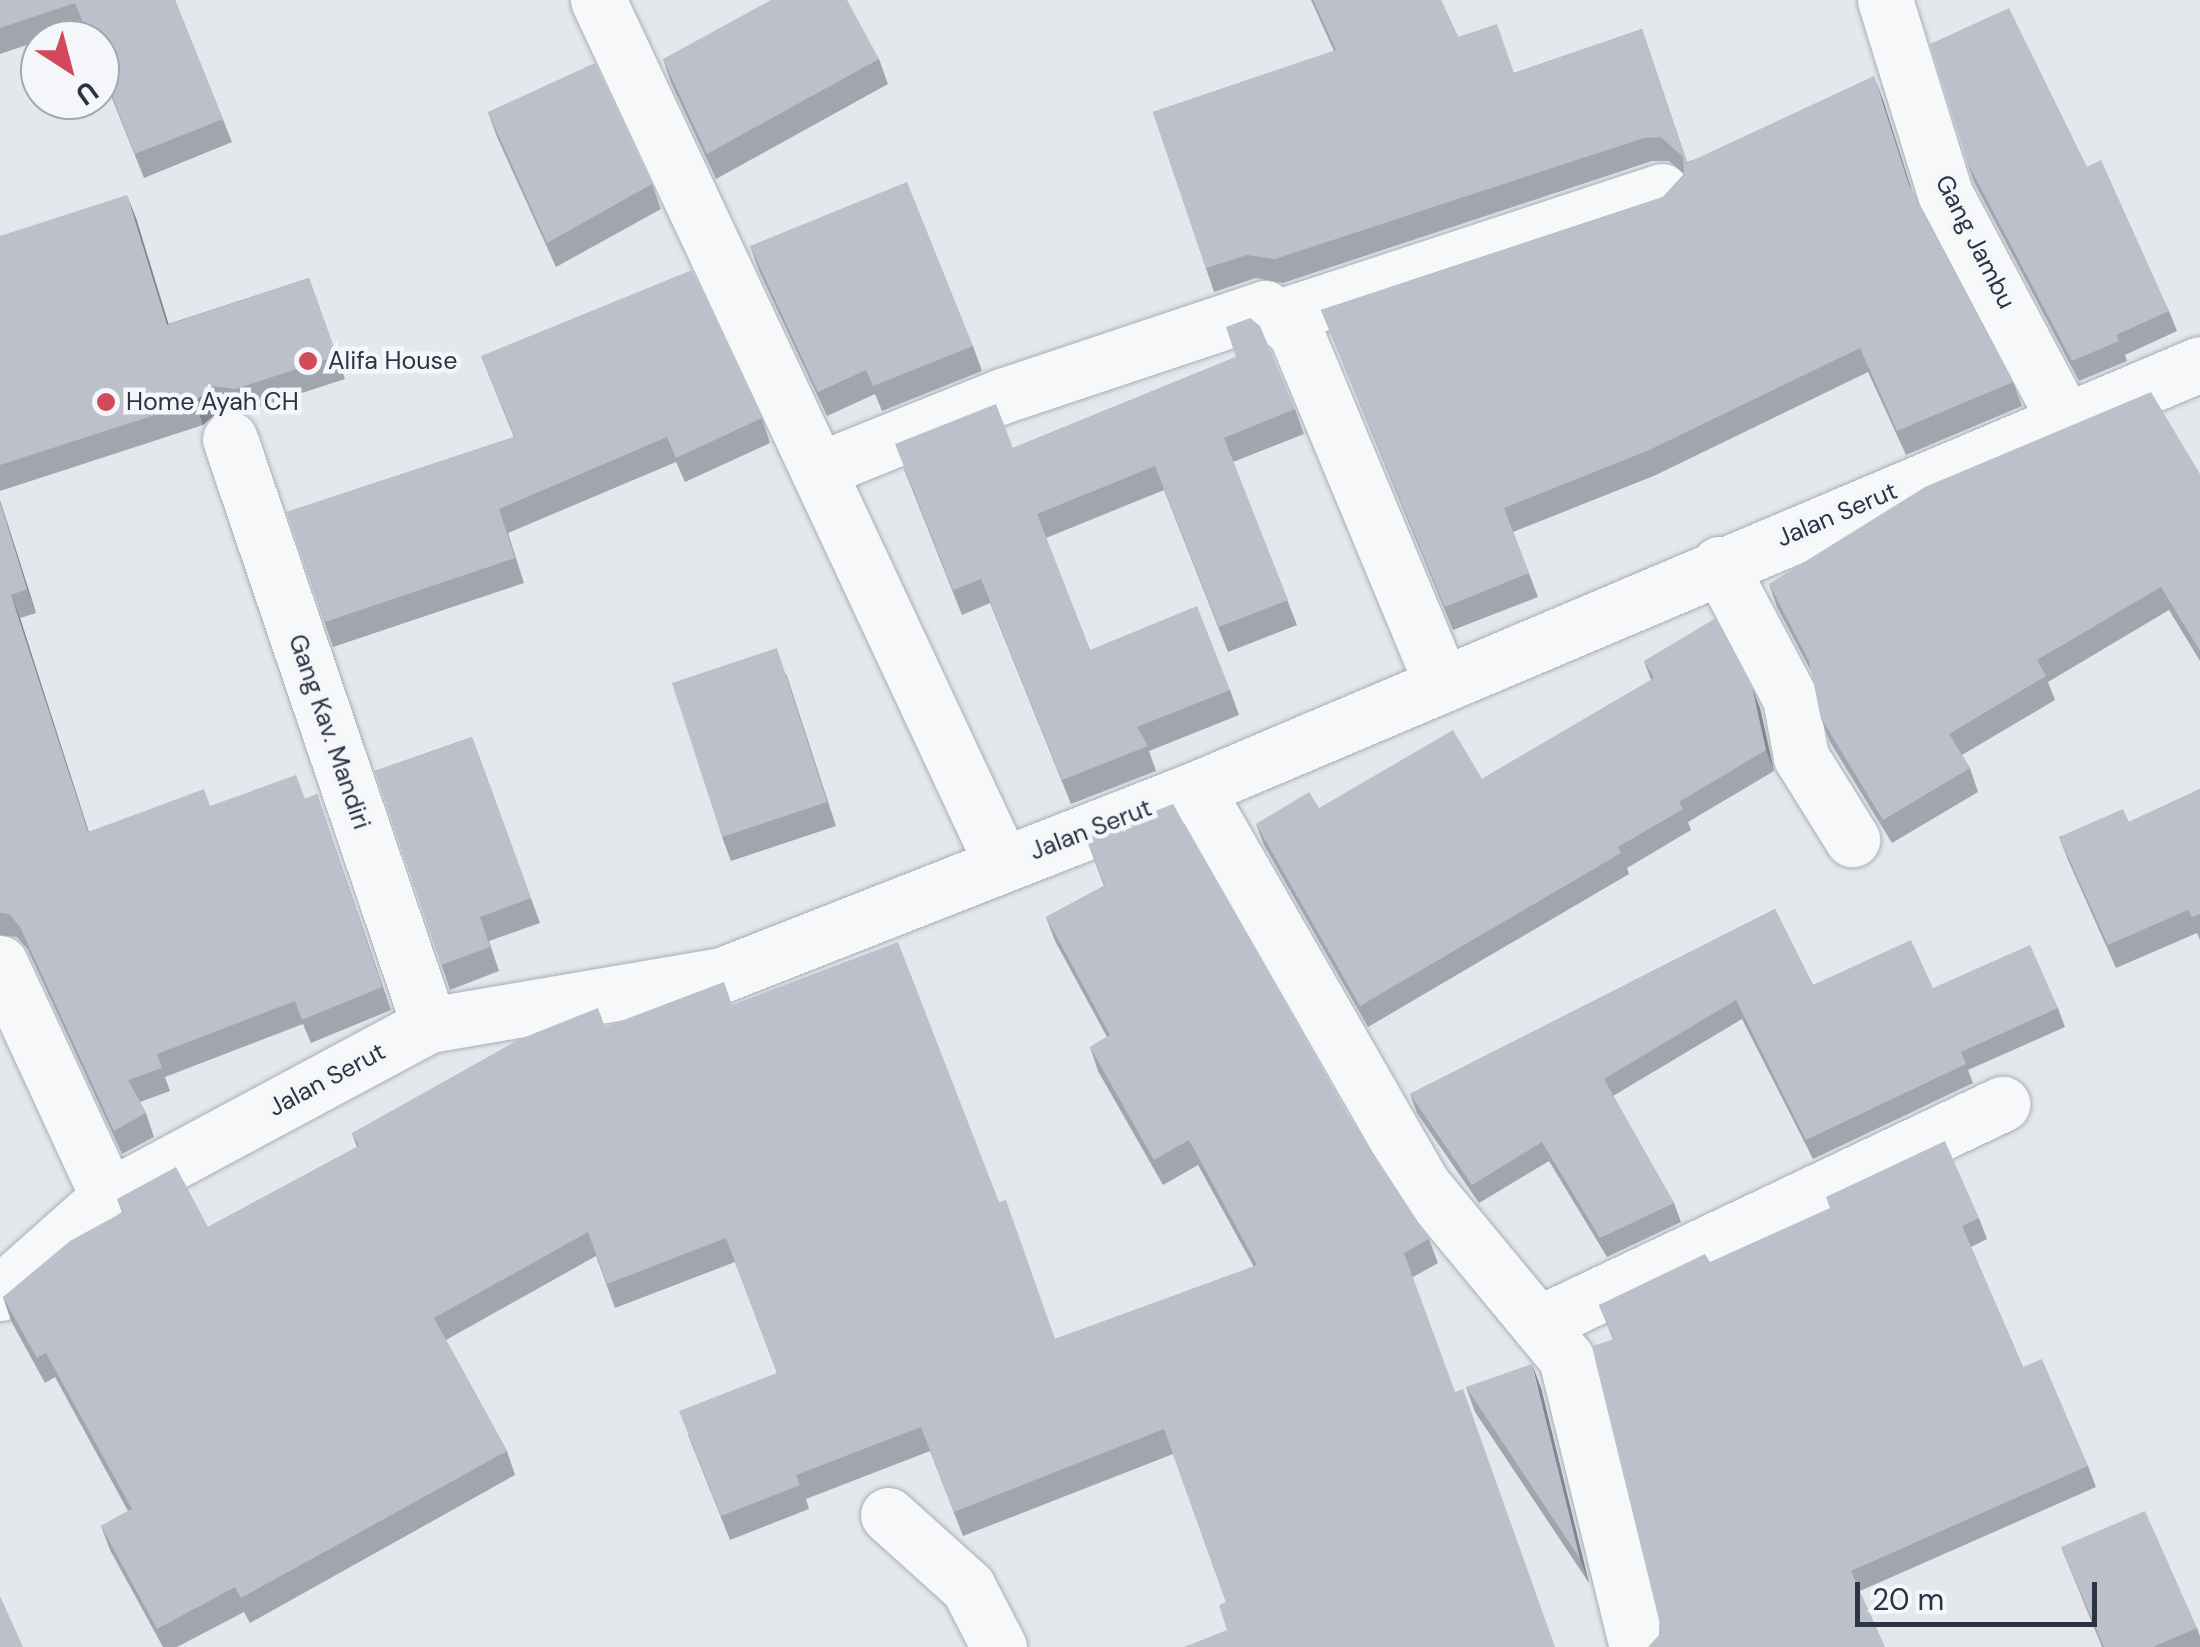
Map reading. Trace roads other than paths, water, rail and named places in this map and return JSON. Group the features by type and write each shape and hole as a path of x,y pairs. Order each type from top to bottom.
{"street":[{"path":"598,0 1002,864"},
{"name":"Gang Jambu","path":"1884,0 1945,194 2064,419"},
{"path":"1282,316 1662,191"},
{"path":"818,470 1005,395 1266,308 1282,316 1295,331 1441,682"},
{"name":"Jalan Serut","path":"0,1293 108,1196 429,1025 722,975 1196,789 1719,564 2200,364"},
{"name":"Gang Kav. Mandiri","path":"230,439 429,1025"},
{"path":"1719,564 1790,698 1801,757 1852,839"},
{"path":"1196,789 1422,1184 1566,1358 1637,1647"},
{"path":"0,964 108,1196"},
{"path":"1538,1324 2002,1104"},
{"path":"888,1515 968,1587 999,1647"}],"place":[{"name":"Alifa House","path":"308,361"},
{"name":"Home Ayah CH","path":"106,402"}]}
